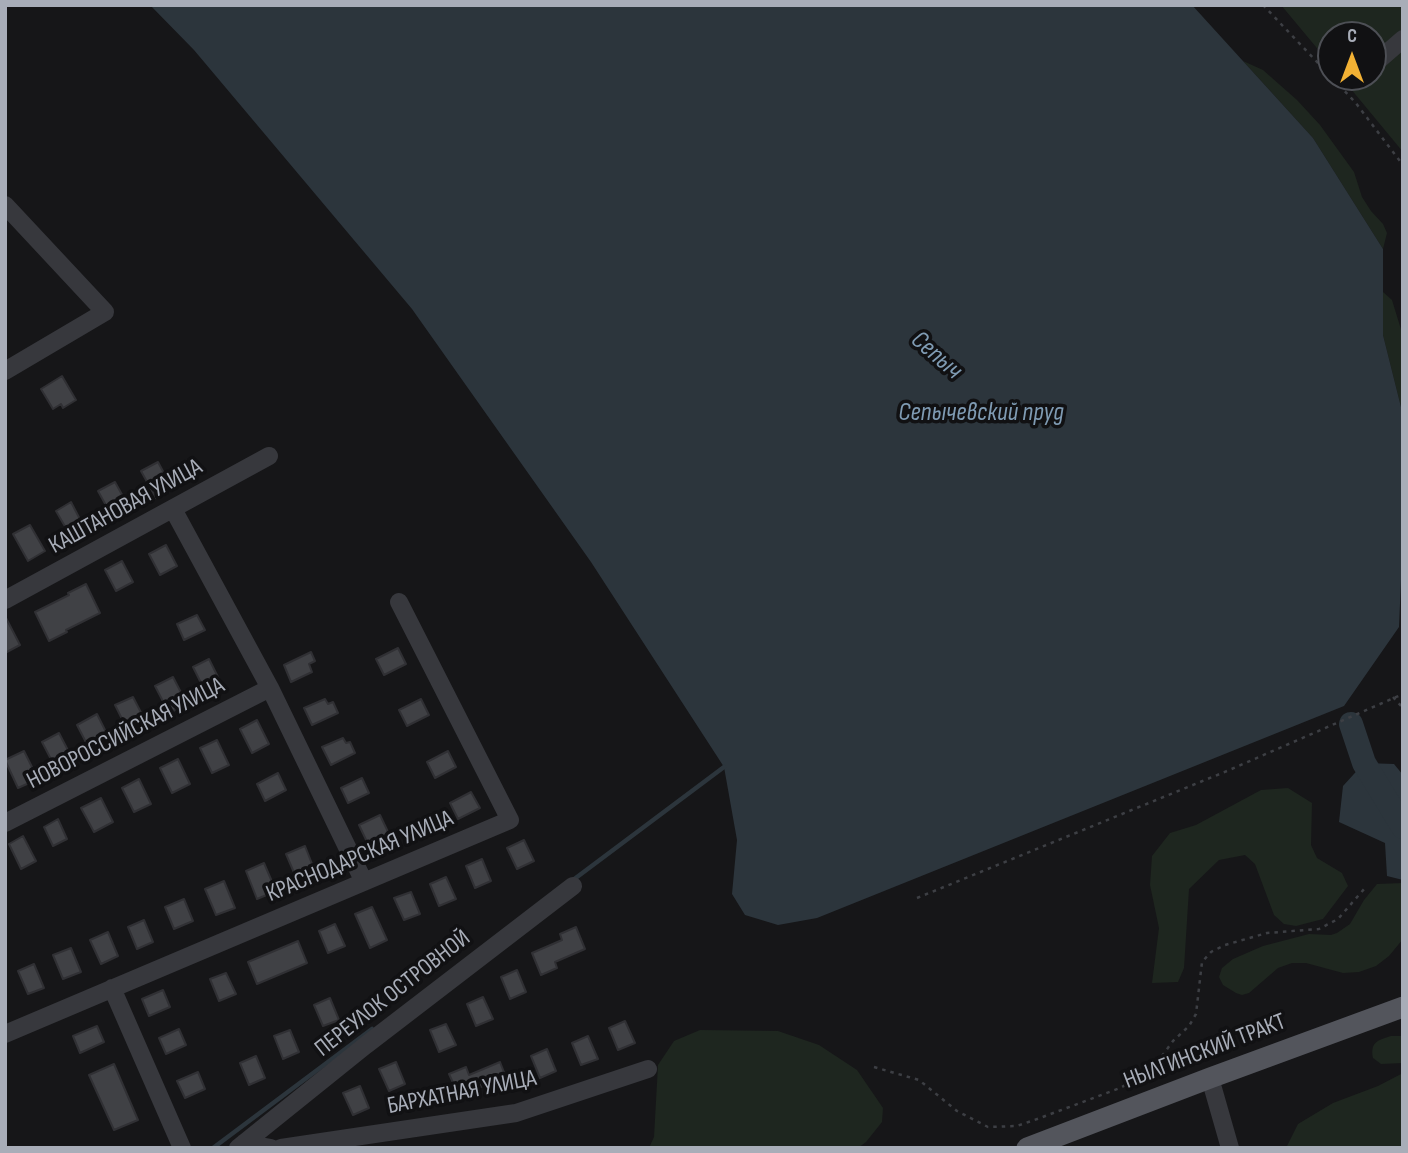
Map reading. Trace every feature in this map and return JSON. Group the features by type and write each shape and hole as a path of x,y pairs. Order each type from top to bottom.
{"main road":[{"name":"НЫЛГИНСКИЙ ТРАКТ","path":"1027,1148 1403,1007"}],"street":[{"path":"1387,53 1403,39"},
{"path":"5,205 105,312 5,370"},
{"name":"КАШТАНОВАЯ УЛИЦА","path":"5,600 270,456"},
{"path":"173,509 270,688 364,882"},
{"name":"КРАСНОДАРСКАЯ УЛИЦА","path":"5,1034 510,820 399,603"},
{"name":"НОВОРОССИЙСКАЯ УЛИЦА","path":"5,823 270,688"},
{"name":"ПЕРЕУЛОК ОСТРОВНОЙ","path":"241,1145 573,886"},
{"path":"112,988 182,1148"},
{"name":"БАРХАТНАЯ УЛИЦА","path":"281,1148 516,1112 648,1069"},
{"path":"1210,1078 1229,1147"},
{"path":"241,1145 271,1148"}],"path":[{"path":"1263,5 1355,102 1403,165"},
{"path":"917,898 1239,766 1403,694"},
{"path":"1393,697 1403,708"},
{"path":"874,1067 919,1080 957,1111 988,1128 1017,1126 1040,1118 1120,1088 1156,1064 1196,1014 1202,962 1211,952 1225,945 1267,933 1319,929 1338,919 1365,888"}],"shaded area":[{"path":"1281,5 1403,5 1403,152 1353,91 1387,91 1387,21 1317,21 1317,48"},
{"path":"1243,61 1263,70 1320,125 1354,172 1362,197 1383,224 1387,233 1383,249 1313,138"},
{"path":"1383,292 1392,300 1403,336 1403,415 1383,335"},
{"path":"1288,788 1312,803 1311,845 1317,858 1342,873 1348,886 1323,919 1296,926 1284,924 1274,915 1255,864 1245,855 1219,860 1189,889 1184,968 1178,982 1152,983 1159,928 1150,885 1152,856 1170,833 1196,825 1261,790"},
{"path":"1403,883 1403,939 1389,956 1376,966 1359,972 1343,973 1306,963 1292,963 1278,968 1249,993 1242,995 1223,985 1219,977 1222,968 1233,959 1263,946 1309,934 1337,933 1350,924 1377,884"},
{"path":"700,1030 778,1031 819,1045 857,1070 883,1108 882,1122 858,1148 649,1148 654,1137 658,1065 674,1041"},
{"path":"1391,1036 1403,1036 1403,1063 1381,1064 1373,1058 1374,1045"},
{"path":"1403,1073 1403,1148 1286,1148 1298,1124 1333,1103 1378,1086"}],"water":[{"name":"Сепычевский пруд","path":"150,5 1192,5 1313,138 1383,249 1383,335 1403,415 1403,532 1399,627 1344,706 817,918 778,925 745,915 732,894 737,840 724,767 591,562 412,309 194,50"},
{"path":"1364,763 1394,764 1403,775 1403,880 1387,876 1385,843 1339,822 1343,786"}],"building":[{"path":"62,376 76,400 63,408 61,404 53,409 41,389"},
{"path":"158,462 172,488 156,498 141,471"},
{"path":"115,482 130,509 113,518 98,491"},
{"path":"71,502 84,527 70,535 56,511"},
{"path":"30,525 45,551 28,561 13,534"},
{"path":"166,545 177,566 160,575 149,554"},
{"path":"122,561 133,582 116,591 105,570"},
{"path":"86,584 100,613 49,641 35,612"},
{"path":"197,615 205,630 184,640 177,624"},
{"path":"5,616 20,645 5,653"},
{"path":"398,648 406,664 384,675 376,659"},
{"path":"311,652 315,661 309,664 312,672 291,682 284,665"},
{"path":"209,659 221,683 205,691 193,667"},
{"path":"173,677 187,704 169,713 155,686"},
{"path":"133,697 147,724 129,733 115,705"},
{"path":"325,699 328,704 333,702 338,713 312,725 304,708"},
{"path":"421,699 429,715 407,726 399,710"},
{"path":"97,714 111,742 91,752 77,725"},
{"path":"257,720 269,744 252,753 240,729"},
{"path":"59,733 71,756 54,765 42,742"},
{"path":"343,738 346,743 350,742 355,753 331,765 322,747"},
{"path":"217,740 229,765 212,773 200,748"},
{"path":"24,751 38,779 18,788 5,760"},
{"path":"448,751 456,767 435,778 427,762"},
{"path":"178,759 190,784 172,793 160,768"},
{"path":"278,773 286,790 265,801 257,784"},
{"path":"362,778 369,793 348,803 341,788"},
{"path":"139,779 151,804 134,812 122,788"},
{"path":"471,792 480,808 458,819 450,803"},
{"path":"101,798 113,822 94,832 81,808"},
{"path":"380,815 389,834 368,844 359,825"},
{"path":"58,819 67,839 53,846 44,827"},
{"path":"23,836 36,861 21,869 9,844"},
{"path":"524,840 534,861 517,869 507,848"},
{"path":"305,846 316,874 298,882 286,854"},
{"path":"482,859 491,881 475,888 466,866"},
{"path":"264,863 276,891 257,899 246,871"},
{"path":"446,877 456,899 439,906 430,884"},
{"path":"224,881 235,908 216,915 205,889"},
{"path":"411,892 420,914 404,920 394,898"},
{"path":"184,899 193,921 174,929 165,907"},
{"path":"372,907 387,940 370,948 355,914"},
{"path":"144,920 153,942 137,949 128,927"},
{"path":"335,924 345,946 328,953 319,931"},
{"path":"576,927 585,949 555,962 557,968 541,975 532,953 562,940 560,934"},
{"path":"108,932 118,956 101,964 90,940"},
{"path":"298,941 307,963 257,984 248,962"},
{"path":"71,948 81,972 63,979 53,955"},
{"path":"34,964 44,988 28,994 18,971"},
{"path":"517,970 526,992 510,999 501,977"},
{"path":"226,973 236,994 219,1001 210,979"},
{"path":"163,990 170,1007 149,1016 142,999"},
{"path":"483,997 493,1019 476,1026 467,1004"},
{"path":"330,998 339,1020 323,1026 314,1005"},
{"path":"625,1021 635,1043 618,1050 609,1028"},
{"path":"446,1024 456,1045 439,1052 430,1030"},
{"path":"97,1026 104,1042 80,1053 73,1036"},
{"path":"179,1029 186,1045 166,1054 159,1038"},
{"path":"290,1030 299,1052 283,1059 274,1036"},
{"path":"588,1036 598,1059 581,1065 572,1043"},
{"path":"547,1049 556,1071 540,1078 531,1056"},
{"path":"256,1056 265,1078 249,1085 240,1063"},
{"path":"396,1062 405,1084 389,1091 379,1069"},
{"path":"500,1062 509,1085 493,1091 490,1083 459,1096 449,1074 466,1067 469,1075"},
{"path":"114,1064 138,1120 114,1130 89,1075"},
{"path":"198,1072 205,1089 185,1098 177,1081"},
{"path":"360,1086 369,1108 353,1115 343,1093"}],"waterway":[{"name":"Сепыч","path":"1351,724 1364,763 1403,827"},
{"path":"573,880 724,767"},
{"path":"213,1148 372,1029"}]}
